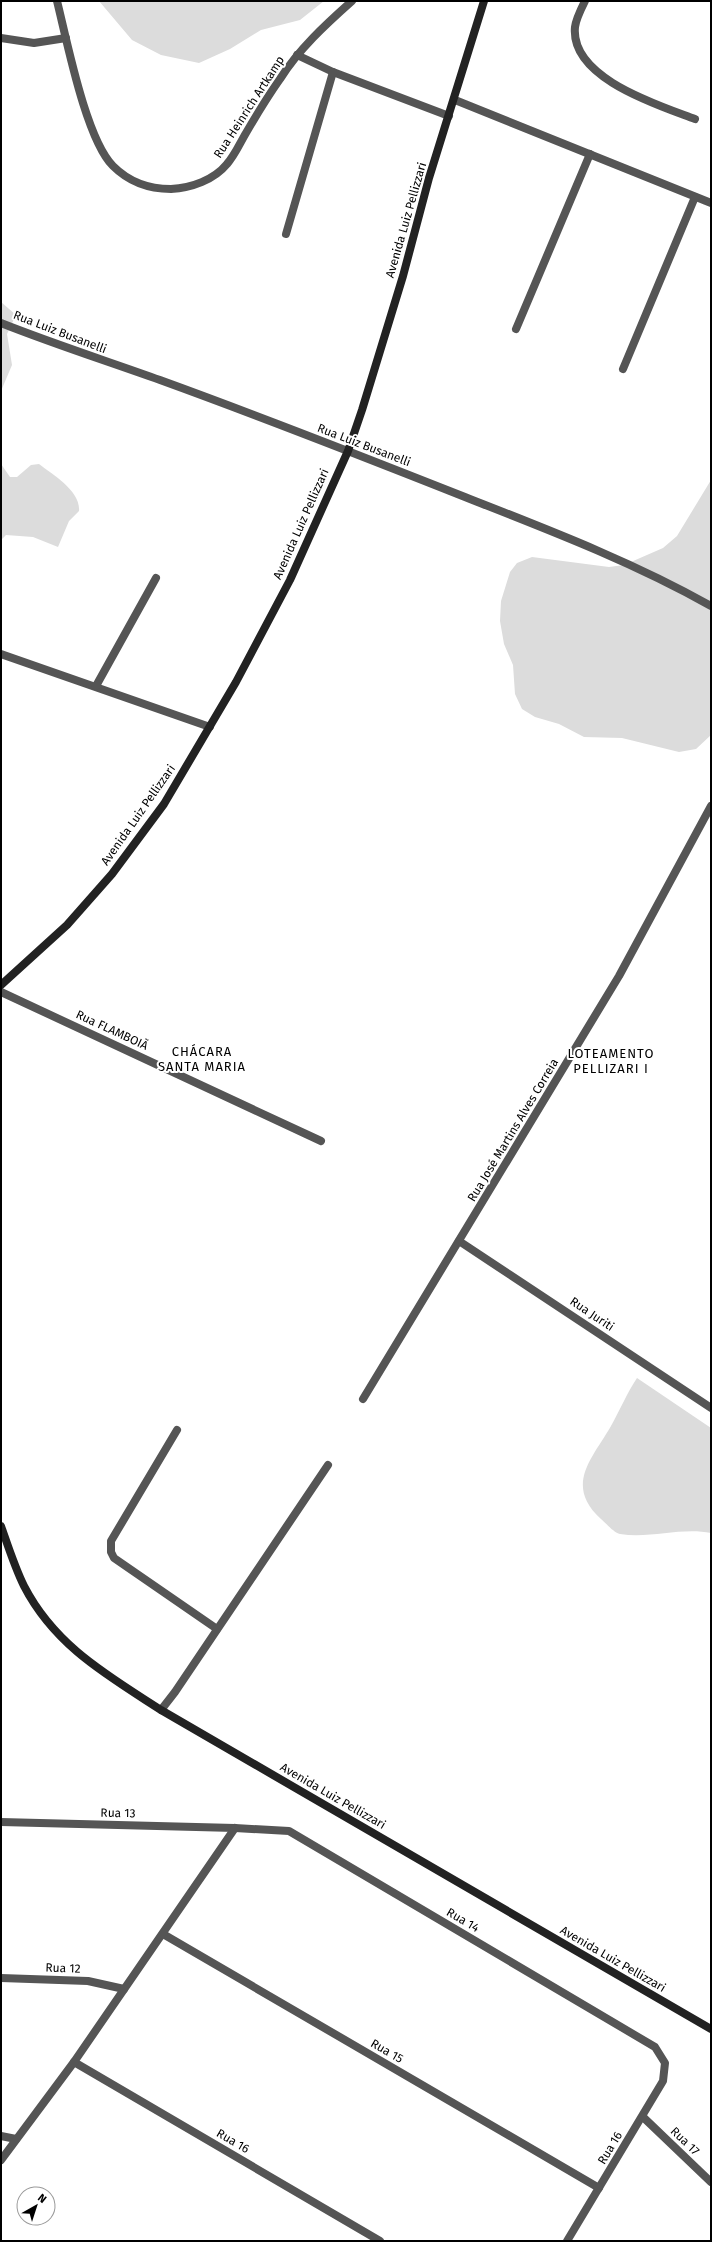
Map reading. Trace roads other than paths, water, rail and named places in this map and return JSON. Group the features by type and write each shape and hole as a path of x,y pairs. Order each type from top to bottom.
{"main road":[{"name":"Avenida Luiz Pellizzari","path":"1,985 67,925 112,874 164,804 210,728 260,640 290,580 348,451 367,395 403,276 429,178 455,100 484,1"},
{"name":"Avenida Luiz Pellizzari","path":"1,1526 3,1537 24,1585 37,1608 58,1635 89,1663 161,1710 711,2029"}],"street":[{"name":"Rua Heinrich Artkamp","path":"57,1 80,91 99,147 113,166 137,184 157,189 178,189 198,184 212,177 227,164 281,77 297,56 318,32 352,1"},
{"path":"585,1 575,27 576,42 583,56 593,67 609,81 645,100 695,119"},
{"path":"1,38 34,43 66,38"},
{"path":"297,56 333,72 450,116"},
{"path":"286,234 333,72"},
{"path":"455,100 711,204"},
{"path":"516,329 590,154"},
{"path":"623,369 695,197"},
{"name":"Rua Luiz Busanelli","path":"1,323 72,351 159,380 348,451 576,540 683,590 711,606"},
{"path":"96,686 156,578"},
{"path":"1,654 96,686 210,728"},
{"name":"Rua José Martins Alves Correia","path":"363,1399 619,976 711,806"},
{"name":"Rua FLAMBOIÃ","path":"1,992 321,1141"},
{"name":"Rua Juriti","path":"459,1240 711,1408"},
{"path":"177,1430 111,1541 110,1552 114,1558 217,1629"},
{"path":"161,1710 175,1692 328,1465"},
{"name":"Rua 13","path":"1,1822 235,1828"},
{"path":"1,2160 74,2062 235,1828"},
{"name":"Rua 14","path":"235,1828 289,1831 655,2047 665,2063"},
{"name":"Rua 15","path":"163,1934 599,2188"},
{"name":"Rua 12","path":"1,1978 88,1980 124,1989"},
{"name":"Rua 16","path":"74,2062 380,2241"},
{"name":"Rua 16","path":"567,2241 643,2117 663,2081 665,2063"},
{"name":"Rua 17","path":"643,2117 711,2182"},
{"path":"1,2136 16,2139"}],"district":[{"name":"CHÁCARA SANTA MARIA","path":"202,1058"},
{"name":"LOTEAMENTO PELLIZARI I","path":"611,1060"}]}
